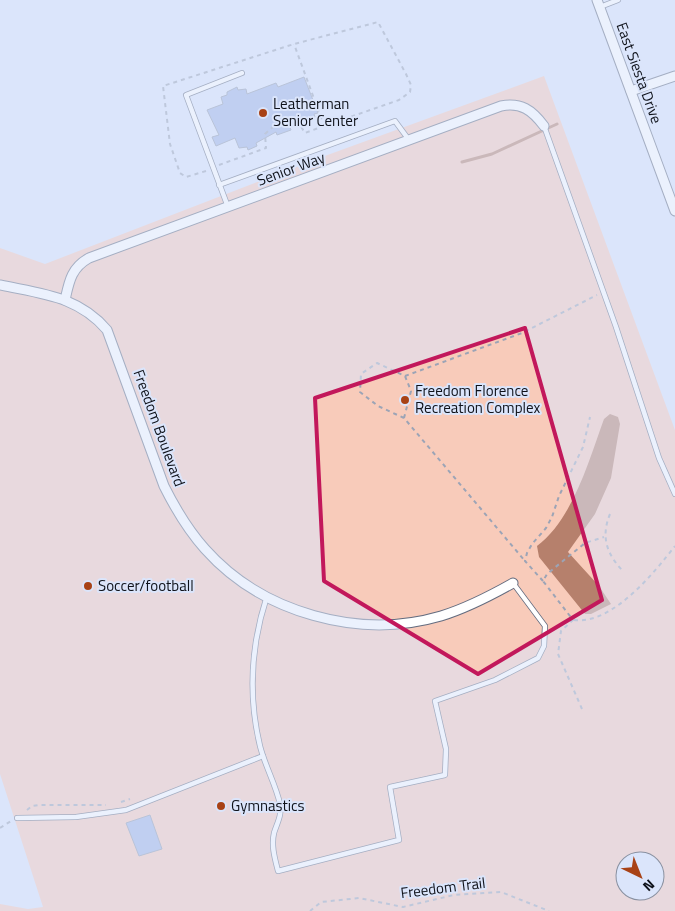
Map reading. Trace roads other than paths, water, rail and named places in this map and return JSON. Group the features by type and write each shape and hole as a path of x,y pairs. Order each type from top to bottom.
{"street":[{"name":"East Siesta Drive","path":"599,3 675,211"},
{"path":"631,92 675,76"},
{"name":"Senior Way","path":"65,300 70,276 85,261 501,106 512,104 524,106 535,114 546,130"},
{"name":"Freedom Boulevard","path":"0,285 65,300 92,313 107,330 164,486 192,533 221,564 238,578 267,596 304,613 329,619 361,624 394,624 440,616 461,609 513,582"}],"lane":[{"path":"599,3 618,0"},
{"path":"228,207 186,96 242,73"},
{"path":"219,185 395,121 410,140"},
{"path":"546,130 604,292 656,449 675,494"},
{"path":"267,596 257,626 252,667 254,707 263,756 280,804 280,821 274,834 273,852 278,871 399,840 390,787 445,775 446,749 435,701 495,680 527,665 538,658 544,646 545,626 513,582"},
{"path":"16,818 76,817 126,810 263,756"}],"waterway":[{"path":"462,162 492,154 557,124"}],"place":[{"name":"Leatherman Senior Center","path":"263,113"},
{"name":"Freedom Florence Recreation Complex","path":"405,400"},
{"name":"Soccer/football","path":"88,586"},
{"name":"Gymnastics","path":"221,806"}]}
